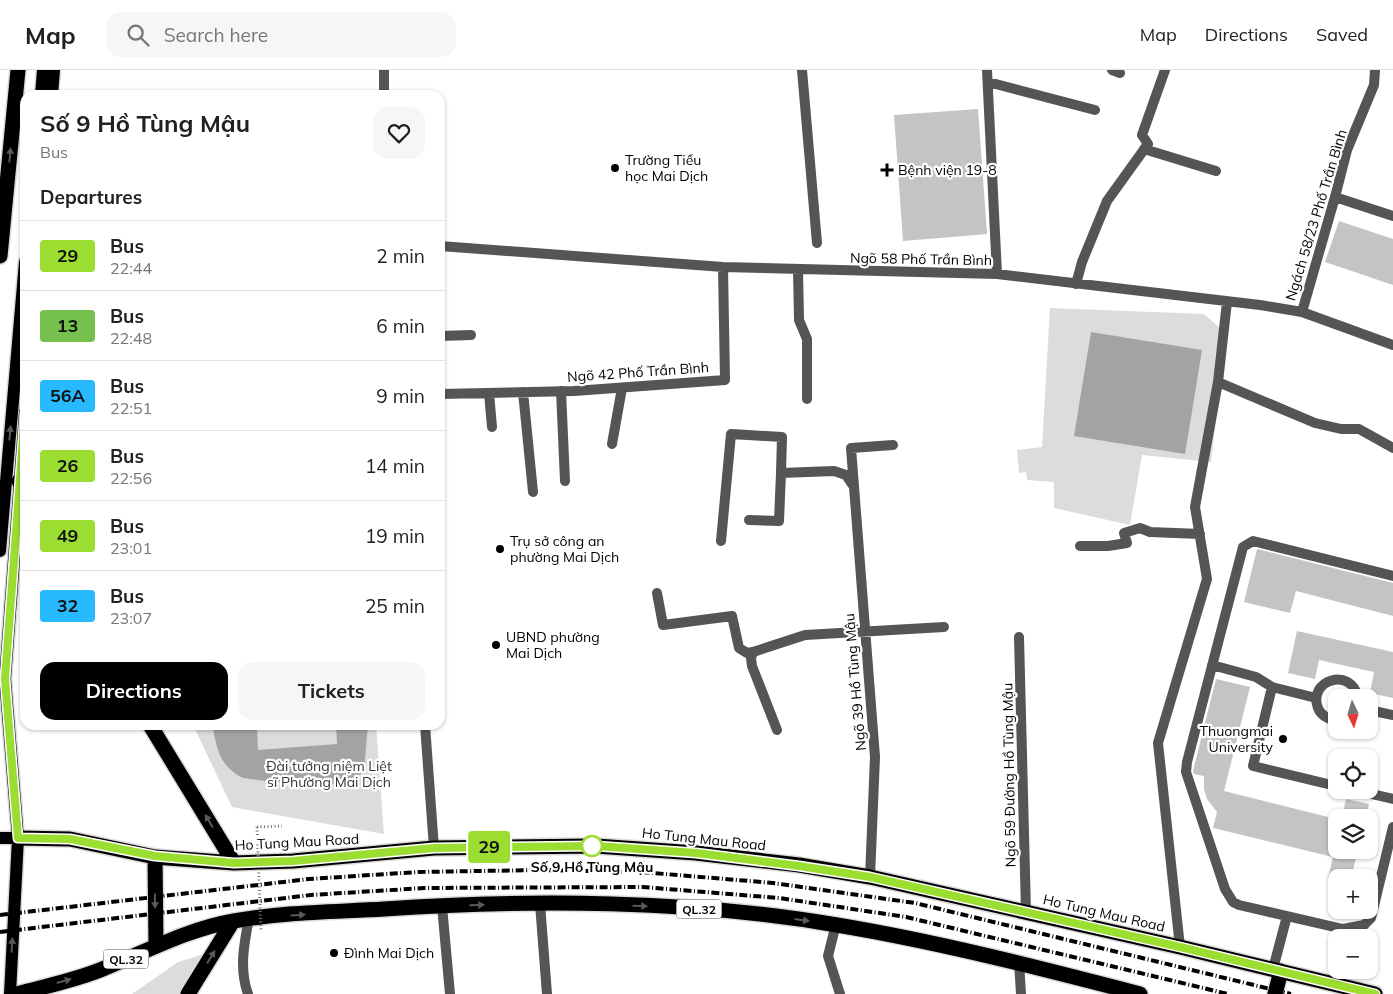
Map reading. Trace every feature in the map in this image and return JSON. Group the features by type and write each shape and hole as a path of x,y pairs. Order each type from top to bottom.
{"highway":[{"path":"0,256 18,70"},
{"path":"153,730 234,863"},
{"name":"Ho Tung Mau Road","path":"18,838 70,839 155,856 234,863 293,861 434,848 596,846 696,853 870,877 1180,947 1375,994"},
{"path":"155,856 156,945"},
{"name":"QL.32","path":"17,994 103,969 200,928 249,918 442,906 540,904 663,906 741,912 836,924 1018,962 1140,994"},
{"path":"188,994 233,921"},
{"path":"1275,994 1277,970"}],"main road":[{"path":"41,90 43,70"},
{"path":"52,90 54,70"},
{"path":"0,551 20,320"},
{"path":"10,994 18,838 5,737 5,679 20,510"},
{"path":"0,838 18,838"}],"street":[{"path":"384,70 384,90"},
{"path":"802,70 817,243"},
{"path":"987,70 997,274"},
{"path":"1076,284 1082,262 1107,201 1148,144 1142,135 1165,70"},
{"name":"Ngách 58/23 Phố Trần Bình","path":"1302,312 1347,150 1374,85 1376,70"},
{"path":"988,82 1095,110"},
{"path":"1144,149 1216,171"},
{"path":"1335,197 1393,216"},
{"name":"Ngõ 58 Phố Trần Bình","path":"445,246 724,268 997,274 1260,305 1302,312 1393,346"},
{"name":"Ngõ 42 Phố Trần Bình","path":"445,394 561,392 725,380 724,268"},
{"path":"798,270 799,320 807,339 807,399"},
{"path":"1180,947 1158,744 1207,579 1195,507 1218,382 1227,302"},
{"path":"445,336 471,335"},
{"path":"1218,382 1315,423 1341,429 1360,429 1393,448"},
{"path":"612,444 622,388"},
{"path":"523,392 533,492"},
{"path":"561,392 565,481"},
{"path":"489,393 492,427"},
{"path":"721,541 731,434 782,437 779,521 748,520"},
{"name":"Ngõ 39 Hồ Tùng Mậu","path":"870,877 875,757 851,448 893,445"},
{"path":"781,473 834,471 846,475 853,485"},
{"path":"1080,546 1108,546 1127,543 1124,533 1140,528 1150,532 1200,534"},
{"path":"1393,576 1253,541 1247,543 1243,547 1186,772 1228,896 1239,905 1343,929 1364,925 1371,918 1393,827"},
{"path":"657,593 663,625 732,616 738,648 747,653 805,635 944,627"},
{"name":"Ngõ 59 Đường Hồ Tùng Mậu","path":"1020,637 1026,912"},
{"path":"753,652 751,658 752,666 777,730"},
{"path":"1212,665 1256,677 1272,687 1316,698"},
{"path":"1328,718 1319,711 1316,698 1322,685 1335,679 1349,682 1355,689"},
{"path":"1272,687 1253,766 1328,784"},
{"path":"1378,712 1393,716"},
{"path":"425,730 434,848"},
{"path":"1378,796 1393,799"},
{"path":"540,904 547,994"},
{"path":"442,906 450,994"},
{"path":"1277,970 1287,916"},
{"path":"248,994 245,985 242,952 249,918"},
{"path":"836,924 828,956 840,994"},
{"path":"1018,962 1021,994"}],"path":[{"path":"261,932 257,827 282,826"}],"green space":[{"path":"1050,308 1204,314 1226,333 1211,462 1142,455 1130,525 1054,508 1054,482 1027,480 1026,472 1019,473 1017,450 1042,447"},
{"name":"Đài tưởng niệm Liệt sĩ Phường Mai Dịch","path":"195,730 376,730 384,834 232,807"},
{"path":"204,954 181,994 132,994 178,962"}],"shaded area":[{"path":"1091,332 1202,350 1185,454 1074,436"},
{"path":"213,730 257,730 258,750 337,744 336,730 368,730 364,771 349,783 342,784 295,783 241,777 223,761"}],"building":[{"path":"978,109 987,234 903,241 894,115"},
{"path":"1339,221 1393,239 1393,285 1325,262"},
{"path":"1257,549 1393,583 1393,616 1296,591 1290,613 1244,602"},
{"path":"1297,631 1393,652 1393,698 1378,695 1378,689 1371,689 1374,672 1319,660 1315,679 1288,673"},
{"path":"1216,679 1250,687 1224,791 1328,817 1328,856 1213,828 1217,812 1207,799 1204,789 1204,776 1194,774 1193,771"},
{"path":"1346,799 1369,804 1368,809 1344,809"},
{"path":"1333,859 1356,859 1353,869 1330,869"}],"railway":[{"path":"0,915 309,879 418,872 541,870 641,872 773,883 915,903 1291,994"},
{"path":"0,932 311,895 424,888 643,887 779,898 906,917 1228,994"}],"bus line":[{"name":"29","path":"20,470 5,679 18,838 70,839 155,856 234,863 293,861 434,848 596,846 696,853 870,877 1180,947 1375,994"}],"place":[{"name":"Trường Tiểu học Mai Dịch","path":"615,168"},
{"name":"Bệnh viện 19-8","path":"887,170"},
{"name":"Trụ sở công an phường Mai Dịch","path":"500,549"},
{"name":"UBND phường Mai Dịch","path":"496,645"},
{"name":"Thuongmai University","path":"1283,739"},
{"name":"Số 9 Hồ Tùng Mậu","path":"592,846"},
{"name":"Đình Mai Dịch","path":"334,953"}]}
